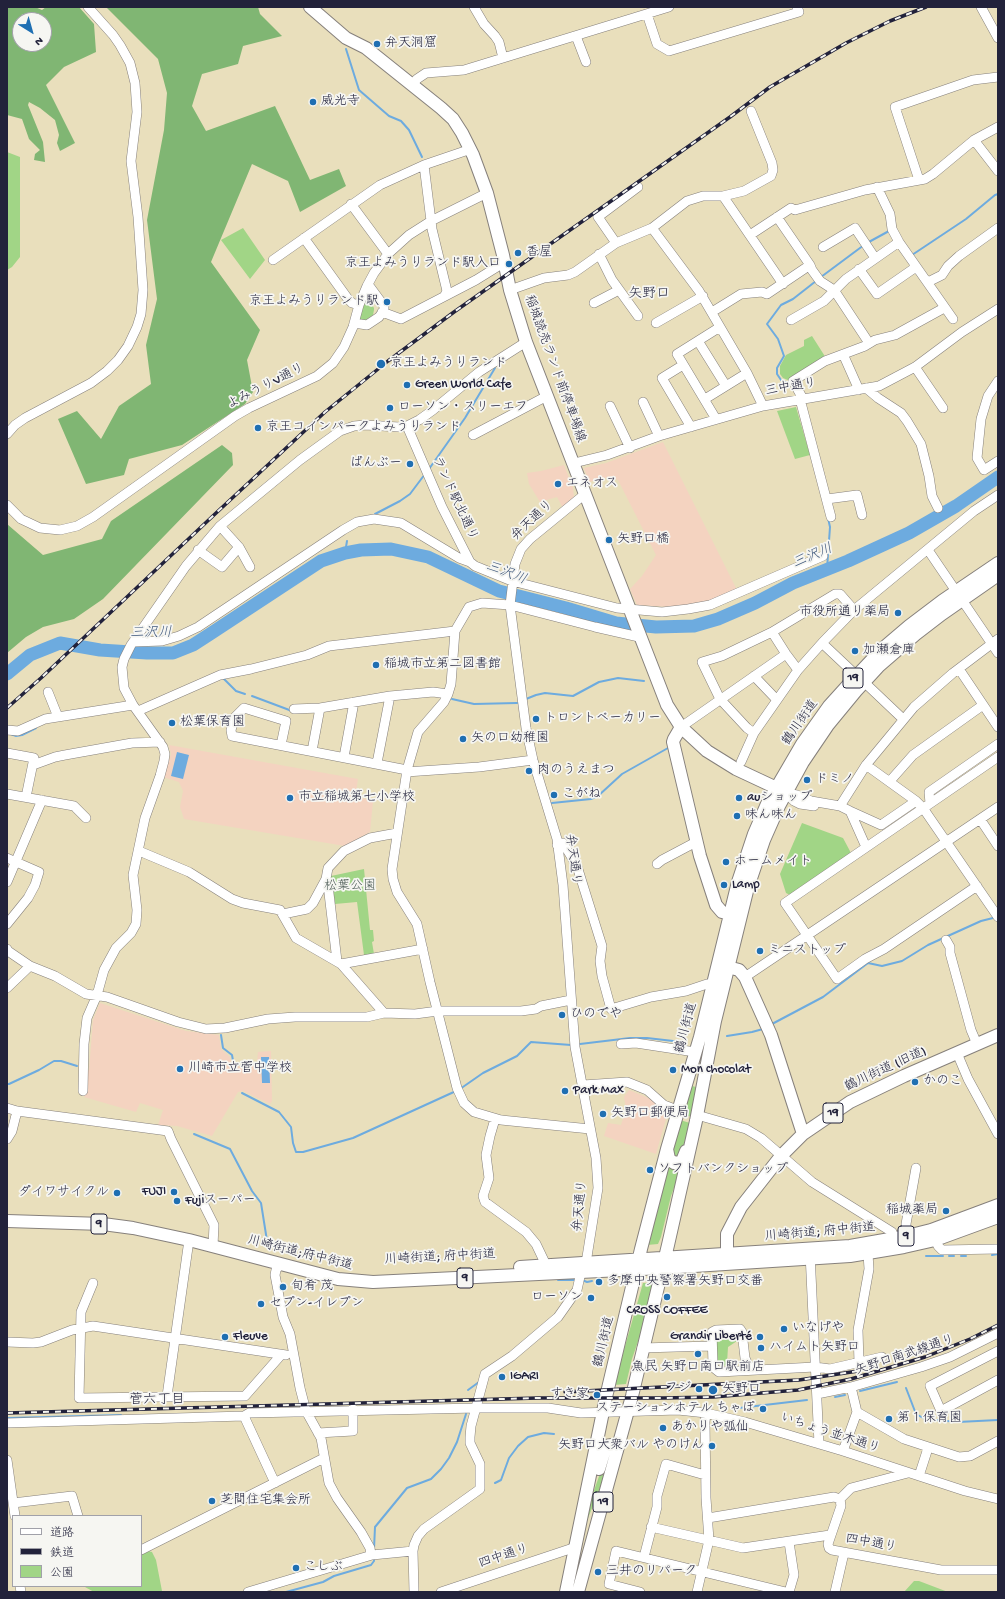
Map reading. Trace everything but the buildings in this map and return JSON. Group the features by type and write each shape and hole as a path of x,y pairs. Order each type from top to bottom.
{"main road":[{"name":"稲城読売ランド前停車場線","path":"310,7 346,38 366,48 448,114 457,125 471,149 488,193 510,290 526,342 665,701 681,727 695,741 714,756 736,769 781,790"},
{"name":"鶴川街道","path":"959,596 998,563"},
{"name":"鶴川街道","path":"578,1592 618,1451 664,1263 702,1091 715,1021 730,914 738,882 750,845 781,790 802,744 820,719 860,679 895,638 959,596 998,575"},
{"path":"681,727 673,742 696,842 716,905 722,912 730,914"},
{"name":"鶴川街道","path":"566,1592 603,1412 667,1149 713,984 723,966 758,856 774,816 781,790"},
{"path":"723,966 739,970 745,977 768,1028 804,1134"},
{"name":"鶴川街道 (旧道)","path":"727,1260 727,1234 741,1207 781,1156 804,1134 850,1102 998,1035"},
{"path":"678,1110 691,1083 696,1082 699,1084 702,1091"},
{"path":"667,1149 669,1159 671,1161 677,1163 682,1161 696,1120"},
{"name":"川崎街道; 府中街道","path":"664,1263 810,1255 907,1236 933,1235 998,1205"},
{"name":"9","path":"810,1255 868,1254 904,1247 933,1235 998,1217"},
{"name":"川崎街道;府中街道","path":"7,1221 109,1225 142,1230 213,1246 338,1279 359,1282 582,1274 638,1265"},
{"name":"9","path":"638,1265 664,1263"},
{"name":"川崎街道; 府中街道","path":"296,1268 376,1275 546,1266 582,1274"},
{"name":"19","path":"584,1503 601,1465 606,1446 612,1445 618,1451"},
{"name":"19","path":"576,1547 582,1540 610,1478"}],"street":[{"path":"7,434 15,425 25,418 91,383 110,368 128,346 137,327 141,311 143,290 140,234 131,161 137,112 135,83 130,63 120,45 113,34 88,7"},
{"path":"474,7 484,24 493,32 499,42 503,58"},
{"path":"412,85 419,77 426,73 464,70 669,7"},
{"path":"647,14 657,44 669,51 799,12 797,7"},
{"path":"981,7 998,38"},
{"path":"576,36 586,62"},
{"path":"919,180 895,107 973,80 998,77"},
{"path":"510,290 544,278 568,275 616,243 652,228 687,201 703,196 723,196 744,191 771,176 773,170 772,163 752,111"},
{"path":"750,235 791,208 795,210 877,187 919,180 934,174 974,140 998,127"},
{"path":"974,140 998,171"},
{"path":"273,260 380,185 424,165 471,149"},
{"path":"424,165 431,221 448,291 445,295"},
{"path":"616,243 598,217 638,187"},
{"path":"877,187 890,214 892,229 898,242 953,319"},
{"name":"よみうりV通り","path":"7,505 21,519 40,528 60,530 82,524 235,416 307,382 326,370 344,347 354,323 366,286 388,254 409,236 431,221 488,193"},
{"path":"723,196 783,284"},
{"path":"351,204 388,254"},
{"path":"777,217 820,281 834,290 869,343"},
{"path":"652,228 703,296 747,373 763,406"},
{"path":"823,248 855,228 875,258"},
{"path":"928,282 942,275 948,266 959,256 998,228"},
{"path":"304,238 348,299 352,303 359,305"},
{"path":"791,320 824,301 834,290 859,269 898,242"},
{"path":"599,254 612,280 638,316"},
{"path":"382,312 401,319 476,280 504,262"},
{"path":"712,312 742,294 762,292 767,294 810,265"},
{"path":"859,269 877,294 916,267"},
{"path":"354,323 367,325 382,312 384,306 370,287 366,286"},
{"path":"594,303 619,290"},
{"path":"656,323 703,296"},
{"path":"831,517 793,381 825,361 875,340 894,336 944,308"},
{"name":"三中通り","path":"574,463 607,455 630,448 659,436 763,406 879,386 915,367 962,332 998,308"},
{"path":"716,419 677,354 720,327"},
{"path":"698,341 726,386"},
{"path":"84,1092 84,1044 87,1018 97,995 104,970 116,948 131,933 136,924 137,910 134,875 145,818 160,776 165,754 160,742 124,688 122,667 124,659 132,643 198,550 220,526 264,488 328,439 340,431 354,426 407,426 426,416 474,376 526,342"},
{"path":"844,354 862,389 901,413 908,421 921,444 932,496 938,508"},
{"path":"683,365 662,378 691,427"},
{"path":"915,367 943,408"},
{"path":"705,399 747,373"},
{"path":"998,381 988,396 981,419 977,458 984,470 998,461"},
{"path":"473,435 547,396"},
{"path":"643,402 659,436"},
{"path":"610,406 630,448"},
{"name":"ランド駅北通り","path":"407,426 442,507 470,562 480,568 512,581 630,612 662,612 688,609 710,604 823,556"},
{"name":"弁天通り","path":"413,1550 418,1536 424,1529 480,1489 480,1464 470,1443 470,1437 471,1426 485,1374 512,1356 558,1317 577,1290 582,1274 598,1188 596,1158 575,1047 562,885 556,836 533,760 526,728 510,605 512,581 517,556 521,549 530,539 585,494"},
{"path":"827,499 857,495 862,515"},
{"path":"741,762 754,732 798,670 822,643 854,610 974,511 998,495"},
{"path":"132,643 162,641 179,636 198,627 357,522 374,519 401,523 459,558 470,562"},
{"path":"220,526 239,547 250,567"},
{"path":"198,550 222,567 239,547"},
{"path":"928,550 959,596 995,641 998,653"},
{"path":"754,732 747,728 720,699 702,662 722,656 772,632 835,594 840,594 854,610"},
{"path":"590,1129 495,1119 474,1112 464,1103 458,1090 430,982 417,924 397,892 393,879 392,868 406,771 418,732 444,702 448,694 451,684 455,630 469,606 482,603 510,605 595,627 639,635"},
{"path":"7,730 18,731 45,719 136,708 220,674 251,669 300,657 329,646 455,630"},
{"path":"772,632 798,670"},
{"path":"840,806 866,765 903,719 936,687 995,641"},
{"path":"822,643 903,719"},
{"path":"681,727 786,654"},
{"path":"959,669 998,727"},
{"path":"754,676 777,700"},
{"path":"48,692 58,717"},
{"path":"294,709 320,708 390,696 433,692 448,694"},
{"path":"378,763 390,696"},
{"path":"344,757 354,702"},
{"path":"890,782 914,755 983,705"},
{"path":"281,745 286,721 244,708 235,717 230,730 232,736 378,763 406,771 479,767 533,760"},
{"path":"312,751 320,708"},
{"path":"33,765 65,755 132,743 160,742"},
{"path":"926,806 929,792 998,744"},
{"path":"7,753 34,758 26,797"},
{"path":"977,886 837,979 785,903 998,757"},
{"path":"866,765 916,801 926,806 946,842 998,917"},
{"path":"781,790 800,804 810,806 827,804 840,806 881,825 916,801"},
{"path":"7,794 74,806 86,818"},
{"path":"7,882 11,860 42,800"},
{"path":"745,977 998,807"},
{"path":"850,811 866,847"},
{"path":"980,819 998,846"},
{"path":"283,914 307,909 313,903 326,879 328,868 344,851 370,838 397,833"},
{"path":"657,864 674,853 696,842"},
{"path":"557,845 563,843 577,866 602,946 600,961 602,976 611,1009 651,998 679,993 707,984 713,984"},
{"path":"139,851 189,872 232,899 243,903 280,910 296,938 339,962 384,1013"},
{"path":"7,924 28,898 35,885 39,872 11,860"},
{"path":"326,879 339,962"},
{"path":"946,940 950,947 950,953 971,1030 977,1044"},
{"path":"7,948 8,951 30,966 55,976 86,994 107,997 178,1022 206,1029 225,1028 268,1019 295,1017 367,1017 384,1013 415,1014 438,1012 521,1011 536,1009 541,1006 571,1000"},
{"path":"339,962 423,949"},
{"path":"7,988 30,966"},
{"path":"621,1044 636,1043 695,1052"},
{"path":"957,1053 968,1079 998,1134"},
{"path":"583,1085 626,1082 647,1090 664,1105 678,1110"},
{"path":"7,1108 17,1111 168,1131 214,1225 213,1246"},
{"path":"7,1139 12,1131 17,1111"},
{"path":"495,1119 486,1155 488,1178 483,1196 485,1202 528,1235 536,1244 546,1266"},
{"path":"696,1120 746,1129 761,1138 828,1194 892,1232 893,1239"},
{"path":"907,1236 906,1224 916,1168"},
{"path":"933,1235 938,1246 942,1250 998,1249"},
{"path":"167,1396 189,1240"},
{"path":"859,1363 858,1330 870,1269 868,1254"},
{"path":"810,1255 819,1444"},
{"path":"280,1264 275,1275 283,1317 290,1334 306,1411 321,1438 329,1483 337,1498 361,1532 373,1555"},
{"path":"93,1283 81,1312 79,1398 245,1396 281,1355"},
{"path":"7,1342 41,1342 80,1328 93,1326 294,1356"},
{"path":"757,1370 748,1365 745,1358 742,1332 740,1329 714,1330 711,1334 711,1346 713,1364 716,1371 723,1372 815,1367 830,1369 882,1358"},
{"name":"矢野口南武線通り","path":"817,1394 851,1387 921,1367 956,1354 998,1333"},
{"path":"642,1348 711,1346"},
{"path":"998,1351 930,1386 941,1411 998,1380"},
{"path":"735,1371 743,1364 745,1358"},
{"path":"843,1452 857,1412 851,1387"},
{"name":"いちょう並木通り","path":"7,1423 244,1416 249,1413 353,1409 548,1408 581,1413 678,1410 706,1413 745,1422 965,1491 998,1499"},
{"path":"318,1433 354,1431 353,1409"},
{"path":"857,1412 904,1439 959,1457 970,1456 998,1441"},
{"path":"697,1592 709,1540 705,1475 706,1413"},
{"path":"244,1416 275,1483"},
{"path":"919,1476 928,1448"},
{"path":"142,1550 324,1458"},
{"path":"7,1460 15,1515"},
{"path":"644,1557 666,1464 705,1475"},
{"path":"708,1518 834,1497 840,1499 851,1488 908,1473"},
{"path":"13,1503 72,1496 78,1515"},
{"name":"四中通り","path":"840,1499 841,1506 828,1544 829,1548 832,1550 941,1570 998,1570"},
{"path":"651,1527 743,1548 830,1535"},
{"path":"789,1542 794,1575 789,1592"},
{"name":"四中通り","path":"441,1592 576,1547"},
{"path":"248,1592 373,1555 413,1550 414,1592"},
{"path":"640,1592 608,1584 616,1551 786,1592"},
{"path":"835,1592 844,1553"}],"shaded area":[{"path":"663,442 737,590 709,602 671,607 637,605 630,589 642,576 656,555 618,480 609,477 589,482 584,468 606,463"},
{"path":"564,465 573,488 574,498 563,508 557,497 540,502 529,484 527,473"},
{"path":"169,745 358,779 356,792 362,798 373,801 370,832 345,846 184,819 180,807 183,791 179,782 163,777 171,754"},
{"name":"川崎市立菅中学校","path":"100,1003 186,1031 219,1035 221,1049 230,1057 232,1068 257,1062 258,1052 271,1051 272,1101 270,1104 243,1091 238,1092 212,1136 177,1126 158,1125 163,1110 140,1103 136,1112 84,1097 87,1092 86,1071 89,1070 93,1020"},
{"path":"629,1090 653,1100 666,1110 667,1115 656,1154 604,1136 608,1123 621,1125 626,1109 624,1097"}],"green space":[{"path":"7,7 35,7 42,10 46,7 79,7 94,24 96,52 64,67 46,85 75,143 60,151 57,143 59,135 55,120 40,108 29,102 28,105 43,142 45,162 34,160 35,154 40,150 29,139 22,119 7,115"},
{"path":"106,7 258,7 260,14 282,36 243,46 238,64 202,74 192,106 206,131 275,106 310,180 339,169 346,186 300,212 288,181 252,164 211,262 260,330 247,360 253,392 245,404 182,445 129,459 124,475 86,484 58,419 77,411 101,439 119,406 151,384 146,345 157,299 147,220 164,130 167,93 158,59"},
{"path":"7,152 20,157 20,257 12,267 7,270"},
{"path":"243,228 265,260 250,279 221,240"},
{"path":"368,299 374,310 373,315 365,321 359,319 366,300"},
{"path":"812,336 826,358 790,381 783,378 780,374 780,366 786,355 804,346 804,340"},
{"path":"796,407 810,455 795,459 777,411"},
{"path":"222,445 232,453 233,465 103,599 74,619 43,627 26,637 7,653 7,524 43,555 102,539 111,521"},
{"path":"802,823 843,838 851,853 790,895 786,893 780,874"},
{"name":"松葉公園","path":"364,869 370,930 373,930 374,941 372,942 374,954 364,955 357,902 335,904 331,876"},
{"path":"692,1086 696,1087 692,1117 680,1114"},
{"path":"680,1120 690,1123 690,1126 679,1159 671,1156"},
{"path":"669,1165 682,1166 671,1196 658,1244 647,1245"},
{"path":"643,1283 654,1283 645,1321 632,1359 626,1384 614,1385"},
{"path":"731,1333 737,1337 737,1341 728,1347 727,1363 725,1366 717,1359 716,1337 719,1334"},
{"path":"609,1448 610,1462 585,1526 591,1499"},
{"path":"148,1551 152,1552 156,1560 162,1591 94,1592 85,1587 142,1587 142,1554"},
{"path":"914,1581 919,1581 948,1592 904,1592"}],"water":[{"path":"177,752 189,755 183,779 171,776"},
{"path":"261,1057 269,1057 270,1083 262,1083"}],"waterway":[{"path":"346,49 359,90 389,116 401,121 409,130 422,157"},
{"path":"912,255 966,219 998,194"},
{"path":"867,243 889,231"},
{"path":"821,277 864,245"},
{"path":"791,385 781,380 777,374 777,368 784,356 778,339 767,324 781,305 793,299 816,281"},
{"path":"429,469 465,418 495,368"},
{"path":"375,514 410,494 425,474"},
{"name":"三沢川","path":"7,674 30,655 60,643 100,650 173,653 193,645 321,561 345,553 361,550 391,549 428,557 499,591 566,608 616,623 656,627 694,626 718,619 755,603 793,583 848,561 909,533 956,506 998,477"},
{"path":"827,569 830,527 828,518"},
{"path":"345,553 347,541"},
{"path":"526,699 545,693 573,696 599,682 618,678 644,681"},
{"path":"224,679 236,691 245,694"},
{"path":"252,696 292,711"},
{"path":"452,699 474,704 517,703"},
{"path":"11,734 16,736 22,735 36,728"},
{"path":"552,803 591,799 598,796 622,774 668,748"},
{"path":"772,1024 823,997 868,963 882,966 902,961 928,945 981,921 993,918"},
{"path":"727,1036 763,1029"},
{"path":"221,1035 223,1048 232,1055 234,1066"},
{"path":"580,1044 630,1038 647,1038 682,1042"},
{"path":"460,1089 483,1073 517,1056 531,1042 571,1045"},
{"path":"7,1084 39,1070 54,1061 61,1061 77,1066"},
{"path":"242,1093 279,1112 291,1127 296,1152 303,1152 353,1138 456,1091"},
{"path":"194,1134 230,1149 252,1191 261,1203 268,1247"},
{"path":"992,1255 998,1254"},
{"path":"926,1256 943,1256"},
{"path":"949,1256 954,1256"},
{"path":"961,1256 966,1256"},
{"path":"558,1280 576,1280"},
{"path":"582,1280 587,1282 592,1281"},
{"path":"468,1390 479,1382"},
{"path":"860,1391 897,1382"},
{"path":"906,1388 916,1414 925,1419 958,1422 998,1420"},
{"path":"835,1397 845,1395"},
{"path":"739,1408 807,1400"},
{"path":"374,1549 375,1527 407,1488 431,1479 441,1469 449,1458 457,1442 466,1414"},
{"path":"7,1418 121,1415"},
{"path":"495,1483 501,1480 509,1458 518,1446 528,1437 544,1433 554,1434"},
{"path":"286,1592 323,1582 334,1576 371,1565 374,1561 374,1557"}],"railway":[{"path":"7,708 41,678 325,412 388,361 454,312 730,117 770,87 846,43 890,21 926,7"},
{"path":"7,1413 538,1398 713,1397 798,1390 851,1379 925,1357 970,1339 998,1325"},
{"path":"565,1392 799,1380 858,1371"}],"place":[{"name":"弁天洞窟","path":"377,44"},
{"name":"威光寺","path":"313,102"},
{"name":"香屋","path":"518,253"},
{"name":"京王よみうりランド駅入口","path":"509,264"},
{"name":"京王よみうりランド駅","path":"387,302"},
{"name":"京王よみうりランド","path":"381,364"},
{"name":"Green World Cafe","path":"407,385"},
{"name":"ローソン・スリーエフ","path":"390,408"},
{"name":"京王コインパークよみうりランド","path":"258,428"},
{"name":"ばんぶー","path":"410,464"},
{"name":"エネオス","path":"558,484"},
{"name":"矢野口橋","path":"609,540"},
{"name":"市役所通り薬局","path":"898,613"},
{"name":"加瀬倉庫","path":"855,651"},
{"name":"稲城市立第二図書館","path":"376,665"},
{"name":"トロントベーカリー","path":"536,719"},
{"name":"松葉保育園","path":"172,723"},
{"name":"矢の口幼稚園","path":"463,739"},
{"name":"肉のうえまつ","path":"529,771"},
{"name":"ドミノ","path":"807,780"},
{"name":"こがね","path":"554,795"},
{"name":"市立稲城第七小学校","path":"290,798"},
{"name":"auショップ","path":"739,798"},
{"name":"味ん味ん","path":"737,816"},
{"name":"ホームメイト","path":"726,862"},
{"name":"Lamp","path":"724,885"},
{"name":"ミニストップ","path":"760,951"},
{"name":"ひのでや","path":"562,1015"},
{"name":"川崎市立菅中学校","path":"180,1069"},
{"name":"Mon chocolat","path":"673,1070"},
{"name":"かのこ","path":"915,1082"},
{"name":"Park Max","path":"565,1091"},
{"name":"矢野口郵便局","path":"603,1114"},
{"name":"ソフトバンクショップ","path":"650,1170"},
{"name":"FUJI","path":"174,1192"},
{"name":"ダイワサイクル","path":"117,1193"},
{"name":"Fujiスーパー","path":"177,1201"},
{"name":"稲城薬局","path":"946,1211"},
{"name":"多摩中央警察署矢野口交番","path":"599,1282"},
{"name":"旬肴 茂","path":"283,1287"},
{"name":"CROSS COFFEE","path":"667,1297"},
{"name":"ローソン","path":"591,1298"},
{"name":"セブン-イレブン","path":"261,1304"},
{"name":"いなげや","path":"784,1329"},
{"name":"Fleuve","path":"225,1337"},
{"name":"Grandir Liberté","path":"760,1337"},
{"name":"ハイムト矢野口","path":"761,1348"},
{"name":"魚民 矢野口南口駅前店","path":"698,1354"},
{"name":"IGARI","path":"502,1377"},
{"name":"フジ","path":"699,1389"},
{"name":"矢野口","path":"713,1390"},
{"name":"すき家","path":"597,1395"},
{"name":"ステーションホテル ちゃぼ","path":"763,1409"},
{"name":"第１保育園","path":"889,1419"},
{"name":"あかりや弧仙","path":"663,1428"},
{"name":"矢野口大衆バル やのけん","path":"712,1446"},
{"name":"芝間住宅集会所","path":"212,1501"},
{"name":"こしぶ","path":"296,1568"},
{"name":"三井のリパーク","path":"598,1572"}],"district":[{"name":"矢野口","path":"649,295"},
{"name":"菅六丁目","path":"157,1401"}]}
